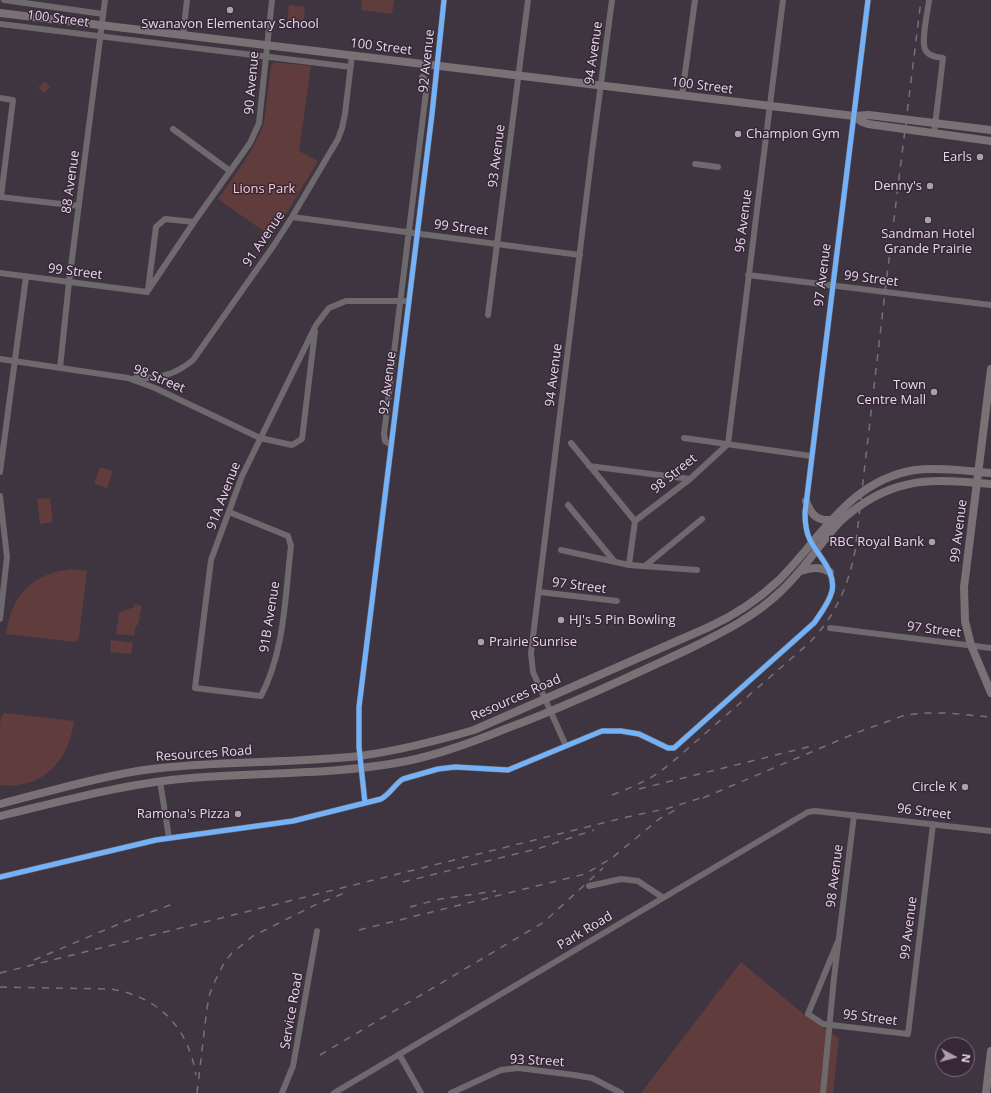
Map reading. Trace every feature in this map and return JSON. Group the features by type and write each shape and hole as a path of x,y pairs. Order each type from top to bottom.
{"main road":[{"name":"100 Street","path":"0,13 769,106 854,116 869,115 991,130"},
{"name":"100 Street","path":"854,116 862,122 868,124 991,141"},
{"name":"99 Avenue","path":"991,369 964,587 965,621 971,645 991,693"},
{"name":"Resources Road","path":"0,804 99,779 144,770 200,764 360,756 436,741 474,730 534,704 544,698 709,627 734,614 769,589 786,572 831,520 862,492 876,484 915,470 944,469 978,472"},
{"path":"978,472 991,473"},
{"name":"Resources Road","path":"0,816 79,796 140,783 190,778 361,768 406,761 450,750 551,712 689,649 733,627 766,605 785,588 818,551 835,527 846,515 878,494 916,482 937,481 977,483"},
{"path":"977,483 991,484"},
{"path":"806,501 810,511 817,518 831,520"},
{"path":"800,572 818,567 830,572"},
{"path":"986,1093 989,1083 991,1051"}],"street":[{"name":"100 Street","path":"5,0 103,14"},
{"name":"88 Avenue","path":"60,368 69,282 105,0"},
{"path":"183,35 187,0"},
{"name":"90 Avenue","path":"147,292 250,143 259,123 266,45 272,0"},
{"name":"92 Avenue","path":"365,803 358,722 360,700 418,234 438,66 444,0"},
{"name":"93 Avenue","path":"488,315 528,0"},
{"name":"94 Avenue","path":"566,746 533,672 531,653 612,0"},
{"path":"682,95 695,0"},
{"name":"96 Avenue","path":"728,444 783,0"},
{"name":"97 Avenue","path":"830,572 811,542 805,525 806,501 868,0"},
{"path":"929,0 924,42 925,51 931,56 943,58 934,134"},
{"name":"100 Street","path":"0,24 351,67"},
{"name":"91 Avenue","path":"128,378 147,379 168,376 186,366 193,360 292,217 340,133 345,114 352,55"},
{"name":"92 Avenue","path":"391,445 385,441 384,434 426,84 426,80 422,77"},
{"path":"0,98 13,100 1,197 79,206"},
{"path":"173,129 230,171"},
{"path":"695,164 718,167"},
{"name":"99 Street","path":"292,217 580,255"},
{"path":"147,292 156,227 165,219 194,222"},
{"name":"99 Street","path":"0,273 147,292"},
{"name":"99 Street","path":"748,275 991,305"},
{"path":"0,472 26,277"},
{"name":"91A Avenue","path":"261,696 195,688 212,560 242,476 316,325 329,308 346,301 409,301"},
{"name":"98 Street","path":"0,359 128,378 155,388 260,438 292,445 302,439 316,325"},
{"name":"98 Street","path":"684,438 811,456"},
{"path":"571,444 635,520 629,565"},
{"name":"98 Street","path":"635,520 690,479 728,444"},
{"path":"589,466 690,479"},
{"path":"0,496 7,557 0,619"},
{"path":"568,505 614,561"},
{"name":"91B Avenue","path":"229,512 288,536 291,546 280,641 270,680 261,696"},
{"path":"645,566 702,519"},
{"path":"561,550 629,565 697,570"},
{"path":"0,877 169,838 293,821 381,800 386,797 399,781 407,777 438,770 455,768 508,770 597,733 612,731 639,734 668,748 674,748 814,623 825,607 830,595 833,582 830,572"},
{"name":"97 Street","path":"539,592 618,601"},
{"name":"97 Street","path":"830,628 991,648"},
{"path":"160,781 169,838"},
{"name":"Park Road","path":"334,1093 662,897 808,812 854,815"},
{"name":"96 Street","path":"854,815 991,831"},
{"name":"98 Avenue","path":"823,1093 829,1025 854,815"},
{"name":"99 Avenue","path":"908,1034 933,824"},
{"path":"589,886 621,879 638,881 662,897"},
{"name":"Service Road","path":"282,1093 293,1066 317,931"},
{"name":"98 Avenue","path":"829,1025 823,1024 808,1014 839,939"},
{"name":"95 Street","path":"829,1025 908,1034"},
{"path":"399,1054 421,1093"},
{"name":"93 Street","path":"451,1093 501,1070 518,1068 592,1078 622,1093"}],"green space":[{"path":"362,0 394,0 392,14 361,10"},
{"path":"289,5 305,7 303,27 287,24"},
{"name":"Lions Park","path":"274,62 311,66 299,151 318,161 272,237 218,199 244,162 260,133 264,123 271,66"},
{"path":"45,81 50,87 44,93 38,88"},
{"path":"100,467 113,471 107,488 94,484"},
{"path":"50,498 53,522 40,524 37,499"},
{"path":"72,569 87,571 79,638 75,642 6,634 13,608 26,588 46,575"},
{"path":"135,604 142,606 134,636 116,634 119,613 134,607"},
{"path":"111,640 133,643 131,654 110,652"},
{"path":"5,713 74,721 66,749 59,760 51,770 29,783 0,785 0,727 1,716"},
{"path":"741,962 807,1017 839,1038 833,1093 641,1093"}],"railway":[{"path":"612,795 642,782 670,764 808,644 826,623 844,589 855,551 921,0"},
{"path":"703,798 856,733 905,715 947,713 991,717"},
{"path":"639,789 816,745"},
{"path":"0,973 623,818 669,808 707,796"},
{"path":"359,930 585,874 612,858 659,819 677,809"},
{"path":"403,882 540,848 594,830"},
{"path":"320,1055 544,922 603,868"},
{"path":"410,907 440,899 496,891"},
{"path":"197,1093 210,993 224,963 232,953 253,936 317,904 347,892"},
{"path":"34,960 126,921 173,904"},
{"path":"0,987 111,989 128,993 143,999 157,1007 178,1029 186,1042 196,1075"}],"cycle path":[{"path":"365,803 359,747 359,707 432,114 444,0"},
{"path":"0,877 156,840 293,821 381,799 403,779 438,769 455,767 508,770 602,731 621,731 639,734 668,748 674,748 814,623 829,600 833,584 826,564 813,546 809,537 806,527 805,513 868,0"}],"place":[{"name":"Swanavon Elementary School","path":"230,10"},
{"name":"Champion Gym","path":"738,134"},
{"name":"Earls","path":"980,157"},
{"name":"Denny's","path":"930,186"},
{"name":"Sandman Hotel Grande Prairie","path":"928,220"},
{"name":"Town Centre Mall","path":"934,392"},
{"name":"RBC Royal Bank","path":"932,542"},
{"name":"HJ's 5 Pin Bowling","path":"561,620"},
{"name":"Prairie Sunrise","path":"481,642"},
{"name":"Circle K","path":"965,787"},
{"name":"Ramona's Pizza","path":"238,814"}]}
